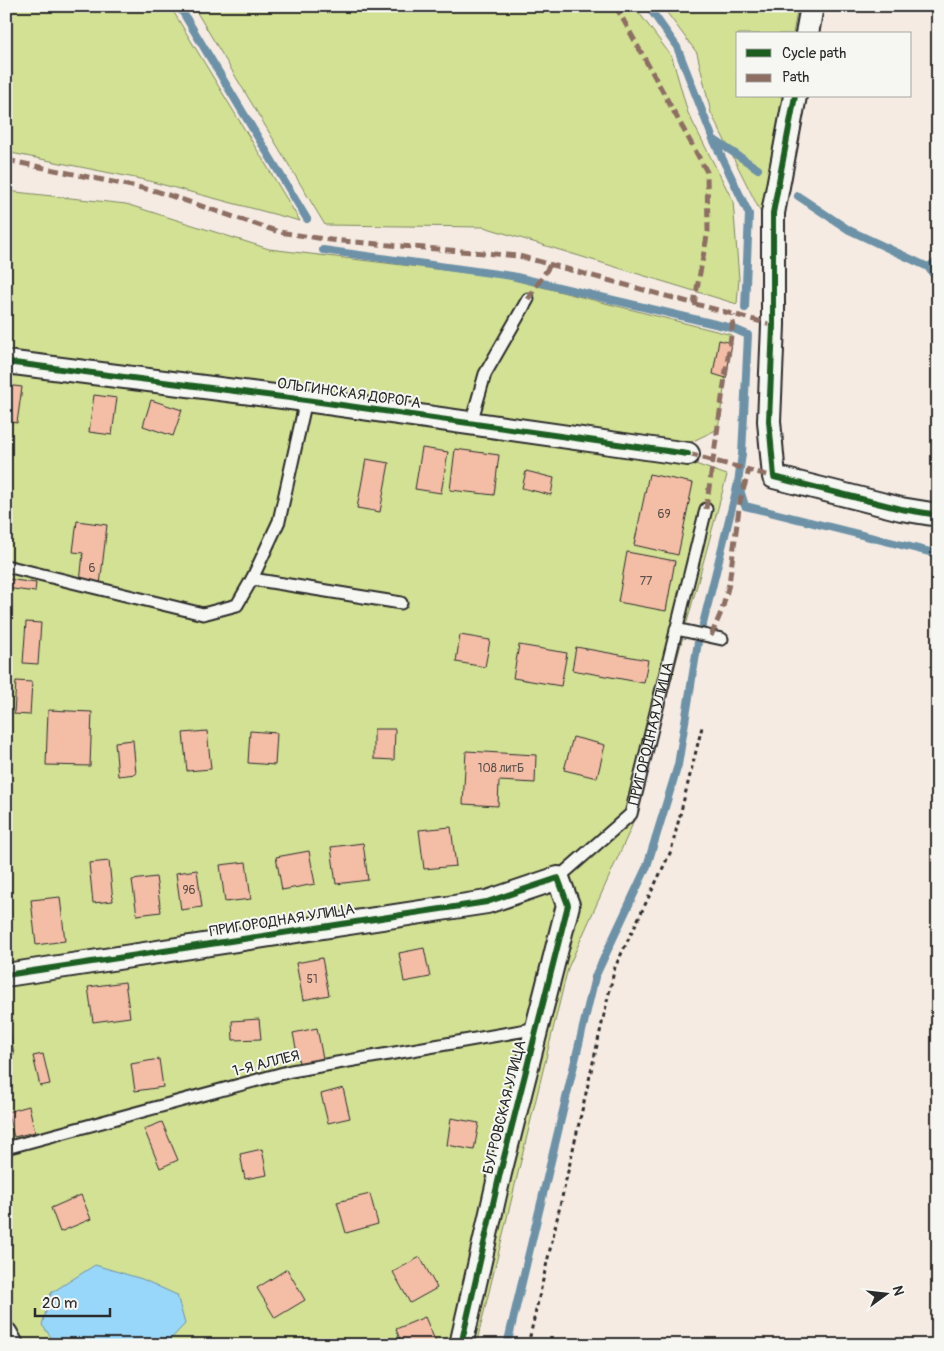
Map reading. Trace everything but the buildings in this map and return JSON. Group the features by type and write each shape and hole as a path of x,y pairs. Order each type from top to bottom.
{"street":[{"path":"807,32 812,6"},
{"path":"795,98 773,213 773,325 769,421 774,477 902,510 938,516"},
{"name":"ОЛЬГИНСКАЯ ДОРОГА","path":"6,362 306,400 688,454"},
{"name":"ПРИГОРОДНАЯ УЛИЦА","path":"6,975 487,902 558,878"},
{"name":"БУГРОВСКАЯ УЛИЦА","path":"462,1345 500,1172 568,905 558,878"},
{"path":"6,1334 12,1345"}],"lane":[{"path":"471,423 484,374 528,299"},
{"path":"6,566 202,614 237,605 252,579 279,521 306,400"},
{"name":"ПРИГОРОДНАЯ УЛИЦА","path":"558,878 631,814 706,509"},
{"path":"252,579 400,603"},
{"path":"676,628 722,639"},
{"name":"1-Я АЛЛЕЯ","path":"6,1148 291,1071 538,1028"}],"path":[{"path":"528,1345 615,967 671,851 702,727"}],"green space":[{"path":"6,6 170,6 300,221 145,180 6,152"},
{"path":"193,6 634,6 672,57 688,113 733,201 739,279 737,304 484,227 325,225"},
{"path":"662,6 798,6 793,32 736,32 736,98 783,98 763,217 711,113 697,53"},
{"path":"6,191 126,204 269,249 502,277 732,335 718,429 689,443 687,461 727,475 631,828 568,968 476,1345 6,1345"}],"water":[{"path":"95,1265 142,1279 177,1295 185,1324 165,1345 57,1345 42,1325 51,1293"}],"waterway":[{"path":"179,6 307,219"},
{"path":"648,6 677,47 713,139"},
{"path":"745,308 749,214 713,139 758,169"},
{"path":"798,196 849,230 928,267 938,281"},
{"path":"323,250 512,276 732,328 748,335 742,454 738,483"},
{"path":"928,267 938,261"},
{"path":"703,624 738,483 745,506 938,554"},
{"path":"507,1345 595,977 647,866 678,765 698,642"}],"marked path":[{"path":"615,6 707,172 708,231 694,304"},
{"path":"6,160 156,191 279,232 331,240 519,256 773,325"},
{"path":"528,299 550,265"},
{"path":"706,509 734,315"},
{"path":"688,454 749,470"},
{"path":"711,636 722,610 729,584 740,501 749,470 774,477"}],"cycle path":[{"path":"795,98 773,213 773,325 769,421 774,477 901,509 938,515"},
{"path":"6,362 306,400 688,454"},
{"path":"6,975 487,902 558,878 568,905 500,1173 461,1345"}]}
